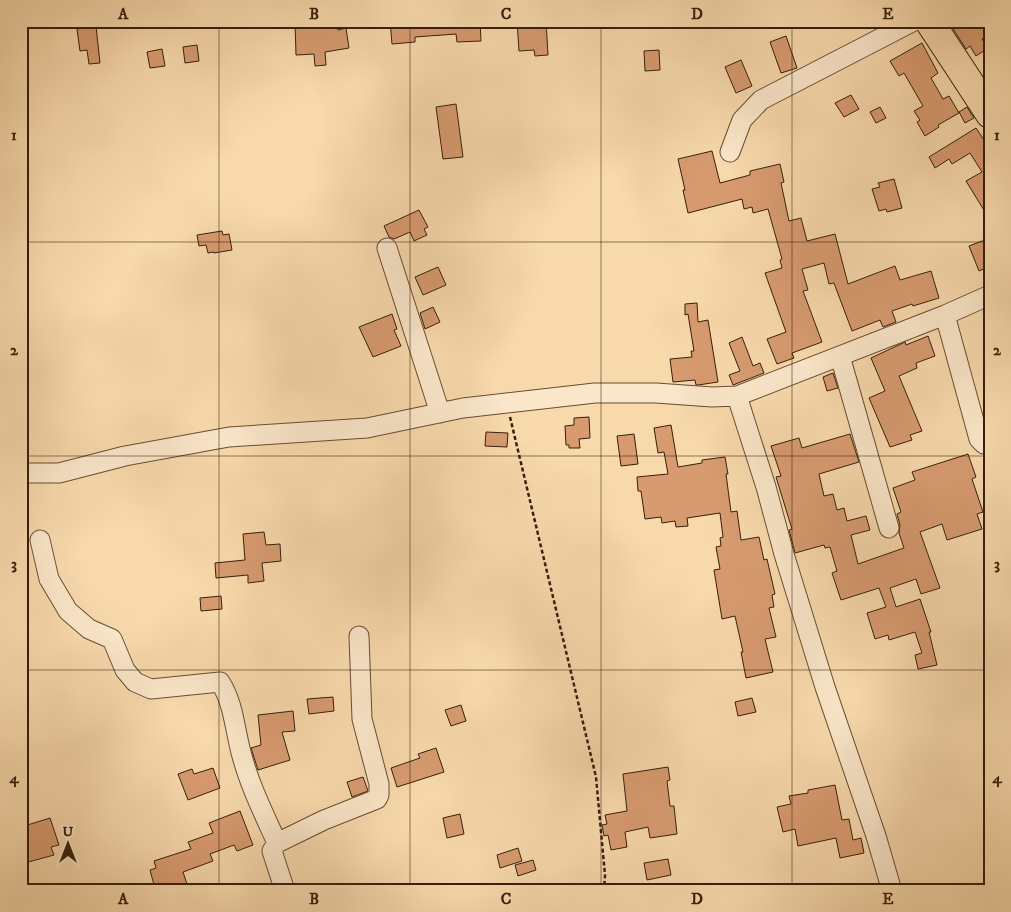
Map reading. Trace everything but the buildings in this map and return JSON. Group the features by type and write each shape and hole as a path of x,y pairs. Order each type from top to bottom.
{"highway":[{"path":"929,21 990,114"}],"street":[{"path":"730,152 742,120 761,100 914,21"},
{"path":"387,248 440,413"},
{"path":"21,473 59,473 126,456 229,437 368,428 463,408 506,403 595,394 737,396 945,315 990,295"},
{"path":"945,315 979,439 984,444 990,443"},
{"path":"840,356 889,528"},
{"path":"737,396 825,687 876,836 892,891"},
{"path":"40,540 49,579 68,611 89,629 112,639 125,670 135,682 151,688 220,682 226,691 242,756 252,786 277,842"},
{"path":"285,891 272,851 277,842 324,820 377,799 379,795 379,784 362,719 359,636"}],"path":[{"path":"506,403 596,777 605,875 604,891"}]}
